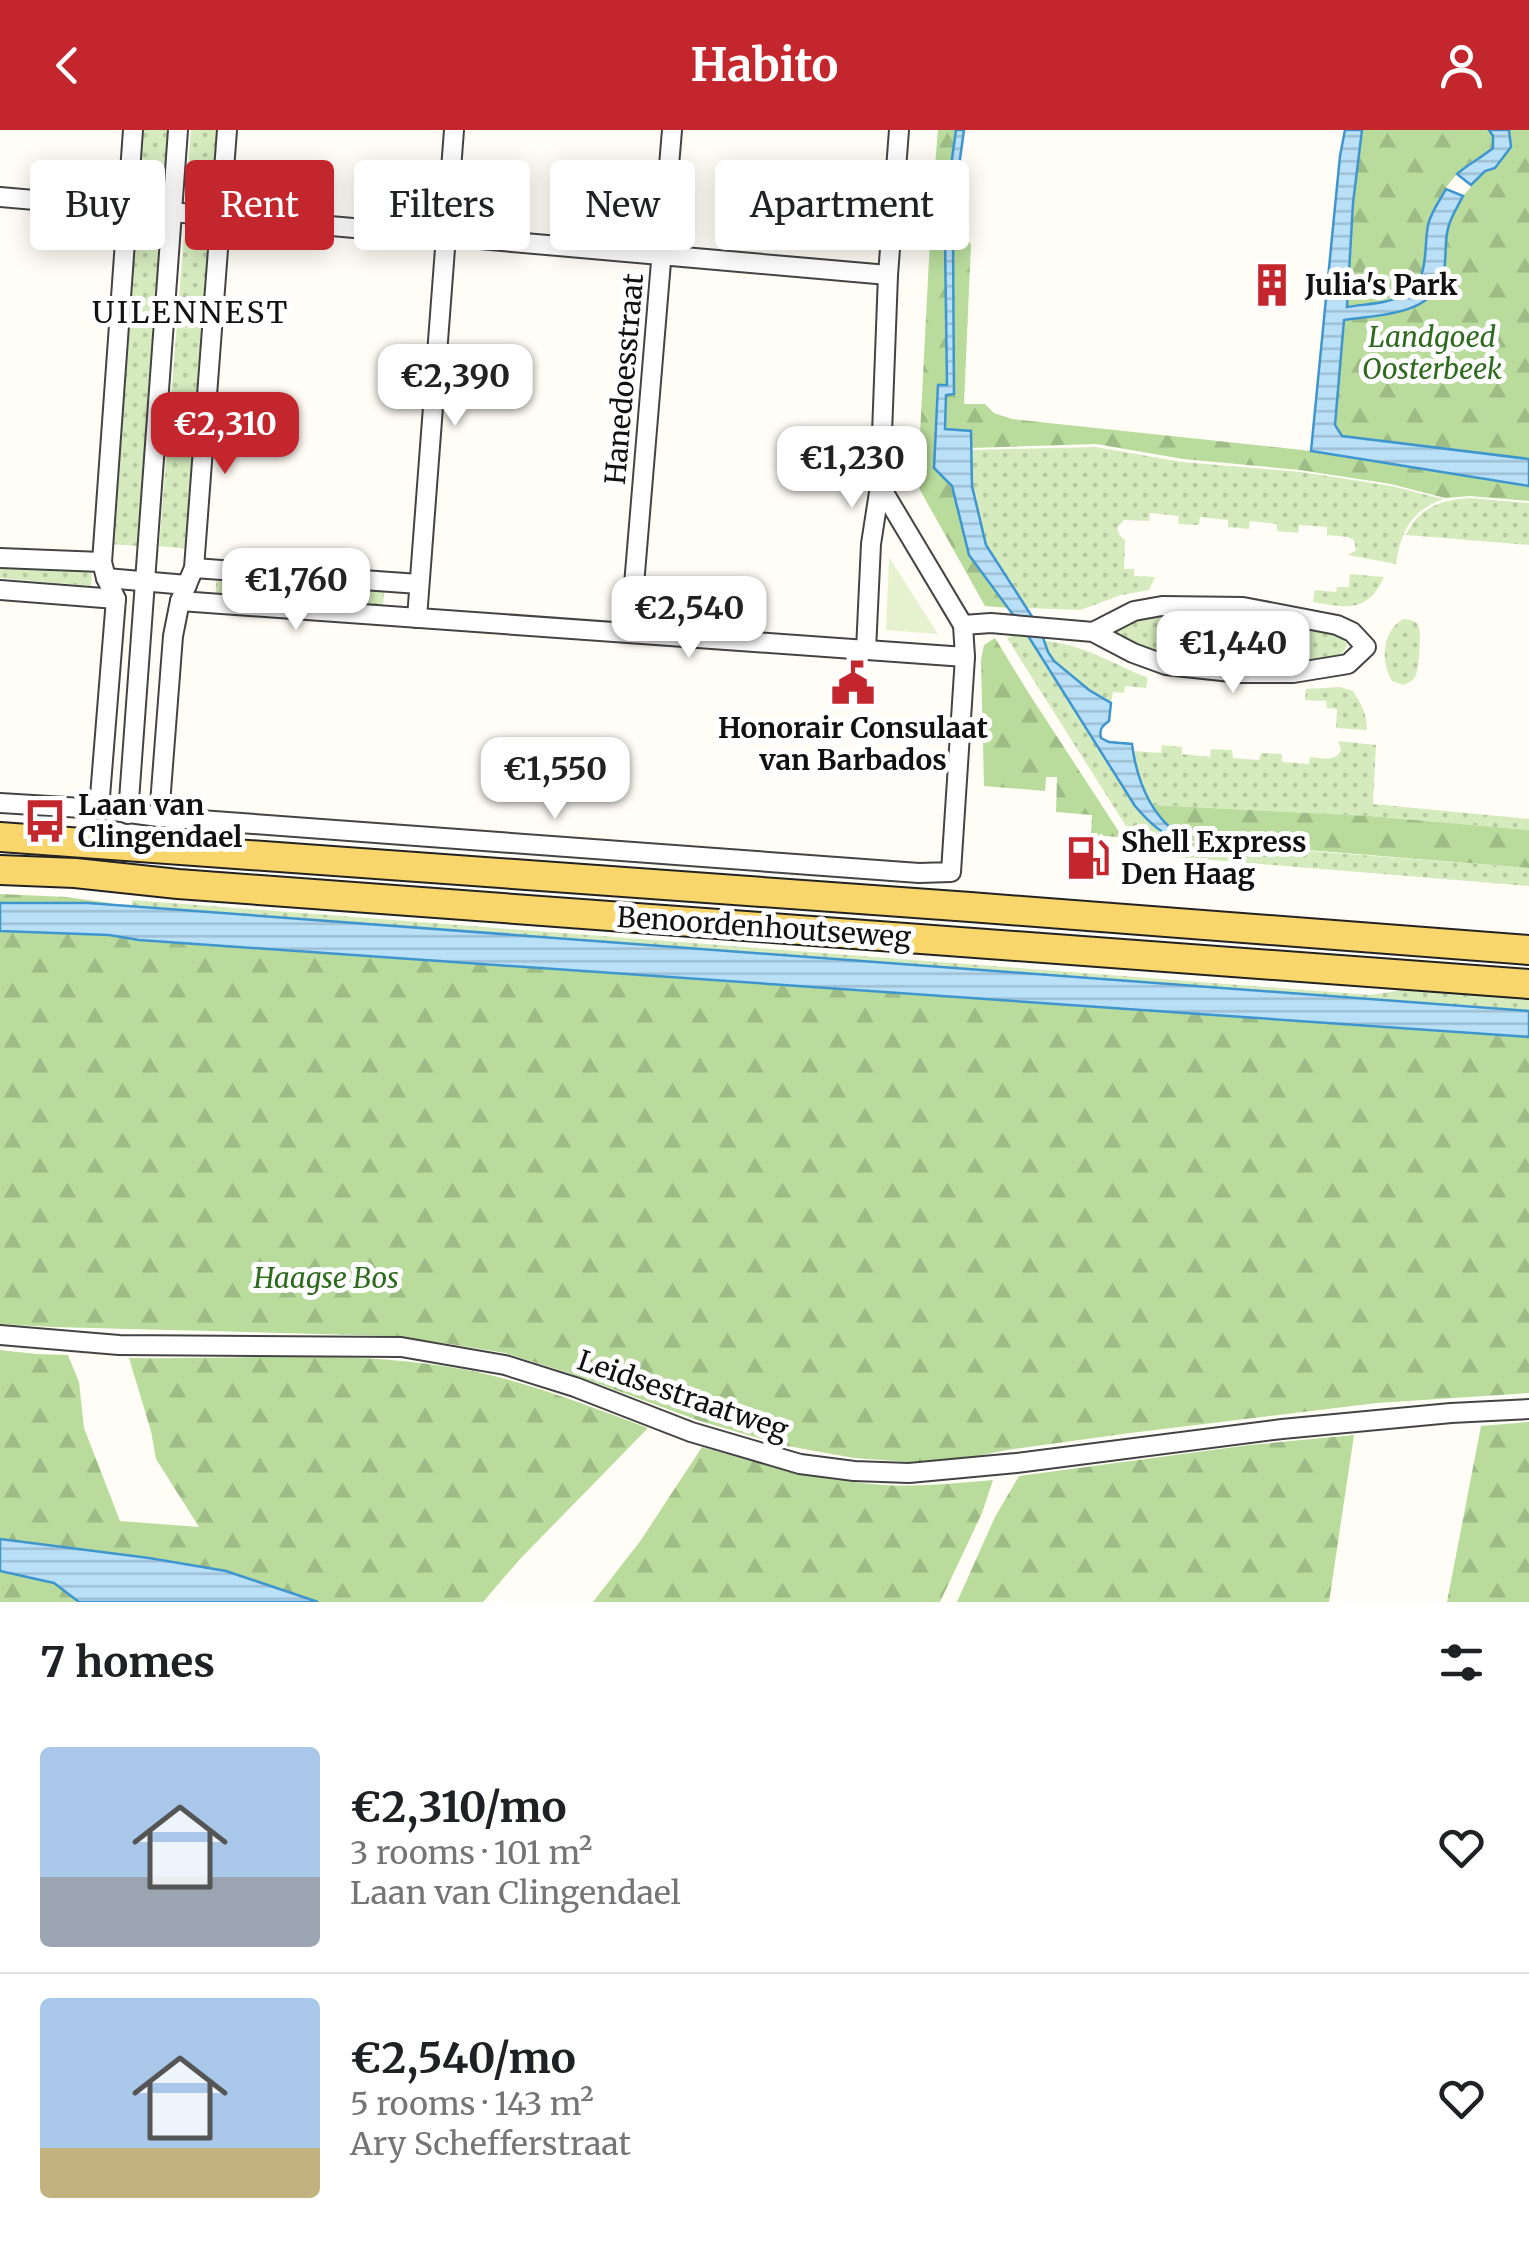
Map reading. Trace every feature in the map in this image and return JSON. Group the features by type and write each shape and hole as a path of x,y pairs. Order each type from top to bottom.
{"main road":[{"name":"Benoordenhoutseweg","path":"0,837 1529,950"},
{"name":"Benoordenhoutseweg","path":"0,870 76,872 178,884 1529,984"}],"street":[{"path":"130,160 132,130"},
{"path":"128,814 178,130"},
{"path":"225,160 227,130"},
{"path":"452,160 454,130"},
{"name":"Hanedoesstraat","path":"630,633 672,130"},
{"path":"866,650 871,544 880,486 888,275 899,130"},
{"path":"0,197 30,200"},
{"path":"165,211 185,213"},
{"path":"530,243 888,275"},
{"path":"99,809 116,599 104,570 124,250"},
{"path":"159,817 173,636 187,585 217,250"},
{"path":"416,618 445,250"},
{"path":"0,803 919,873 950,872 965,658 962,625 880,486"},
{"path":"0,558 104,570 145,582 416,618 965,658"},
{"path":"187,585 419,584"},
{"path":"0,590 116,599"},
{"path":"962,625 991,623 1093,632 1166,665 1241,673 1293,673 1348,664 1366,647 1352,632 1337,625 1243,607 1162,606 1134,611 1093,632"},
{"name":"Leidsestraatweg","path":"0,1335 119,1345 401,1347 505,1364 692,1432 800,1464 909,1474 1282,1429 1529,1410"}],"green space":[{"path":"137,130 168,130 165,165 165,160 135,160"},
{"path":"191,130 220,130 218,160 188,160"},
{"path":"938,130 956,130 952,160 936,160"},
{"path":"1362,130 1489,130 1493,148 1461,170 1439,199 1428,228 1424,268 1413,288 1393,299 1347,307 1353,203"},
{"name":"Landgoed Oosterbeek","path":"1509,130 1529,130 1529,459 1342,436 1335,425 1344,320 1395,313 1444,265 1448,226 1463,196 1485,171 1495,168 1511,147"},
{"path":"185,237 185,250 211,250 188,549 159,546"},
{"path":"969,242 971,244 964,404 985,404 994,413 1012,419 1311,451 1529,486 1529,501 1445,498 1391,484 1300,470 1183,459 1096,444 971,448 970,431 945,430 946,394 954,393 953,250 969,250"},
{"path":"129,250 159,250 138,546 109,544"},
{"path":"929,250 946,250 947,386 939,386 952,486 969,555 1009,608 985,606 920,490"},
{"path":"1096,447 1182,462 1301,472 1391,486 1443,499 1409,524 1396,564 1348,555 1356,550 1354,540 1327,535 1327,527 1299,525 1298,533 1277,531 1277,524 1250,521 1249,529 1228,527 1228,520 1200,517 1199,525 1178,524 1179,516 1150,513 1149,521 1124,520 1117,528 1125,540 1124,569 1134,569 1134,576 1155,577 1149,590 1080,610 1026,608 986,545 972,486 971,450"},
{"path":"1470,498 1529,503 1529,545 1406,535 1417,518 1432,507"},
{"path":"889,557 938,634 886,630"},
{"path":"0,563 92,571 91,586 0,578"},
{"path":"1350,574 1384,577 1371,597 1355,605 1313,602 1315,590 1336,592 1337,587 1349,587"},
{"path":"216,581 384,591 383,610 216,596"},
{"path":"1188,610 1242,613 1337,633 1347,644 1344,651 1328,660 1301,665 1228,664 1156,652 1130,643 1115,632 1138,617"},
{"path":"1403,619 1418,625 1420,642 1416,675 1403,685 1392,681 1388,673 1385,647 1391,631"},
{"path":"1025,631 1135,806 1179,841 1529,868 1529,886 1176,857 1131,834 1007,638"},
{"path":"995,638 1124,842 1118,837 1091,835 1092,815 1056,812 1057,777 1046,777 1045,791 984,786 981,660 984,645"},
{"path":"1043,641 1084,650 1148,678 1146,688 1125,686 1124,693 1113,692 1111,703 1063,669"},
{"path":"1340,687 1356,695 1367,730 1336,728 1337,709 1327,708 1326,701 1305,700 1306,689"},
{"path":"1338,741 1376,745 1373,804 1529,819 1529,830 1370,816 1152,805 1133,751 1161,753 1162,745 1182,747 1182,754 1210,757 1211,749 1232,750 1233,758 1259,760 1261,753 1282,754 1282,762 1309,764 1310,757 1336,756 1341,750"},
{"path":"1152,805 1370,816 1529,830 1529,868 1184,840"},
{"path":"0,894 66,897 111,906 0,903"},
{"path":"132,900 1371,995 1408,989 1529,994 1529,1011 132,907"},
{"name":"Haagse Bos","path":"0,931 109,935 1529,1037 1529,1393 1377,1403 1130,1433 967,1458 909,1462 854,1458 782,1445 700,1421 505,1353 450,1344 393,1336 0,1324"},
{"path":"0,1350 68,1355 79,1382 84,1428 120,1521 199,1527 156,1459 129,1358 326,1357 443,1366 521,1383 648,1428 483,1602 318,1602 226,1571 0,1539"},
{"path":"1529,1422 1529,1602 1447,1602 1481,1426"},
{"path":"1354,1435 1329,1602 957,1602 995,1517 1019,1476"},
{"path":"702,1447 792,1471 861,1483 911,1485 993,1480 982,1513 940,1602 593,1602 641,1540"},
{"path":"0,1571 54,1583 79,1602 0,1602"}],"water":[{"path":"956,130 964,130 960,160 952,160"},
{"path":"1345,130 1362,130 1347,307 1389,301 1411,290 1422,274 1428,225 1436,206 1446,189 1463,196 1449,225 1444,273 1435,292 1425,301 1399,312 1344,320 1335,425 1342,436 1529,459 1529,486 1311,451"},
{"path":"1489,130 1509,130 1511,147 1495,168 1485,171 1471,185 1457,174 1493,148"},
{"path":"945,250 953,250 954,394 946,395 945,429 971,431 972,486 986,545 1040,629 1054,661 1111,703 1109,721 1100,732 1101,738 1132,744 1150,802 1184,840 1163,832 1135,806 1025,631 969,555 952,486 934,468 938,385 947,385"},
{"path":"0,903 88,903 1529,1011 1529,1037 109,935 0,931"},
{"path":"0,1539 226,1571 318,1602 79,1602 54,1583 0,1571"}],"place":[{"name":"Julia's Park","path":"1272,285"},
{"name":"Honorair Consulaat van Barbados","path":"853,683"},
{"name":"Laan van Clingendael","path":"45,821"},
{"name":"Shell Express Den Haag","path":"1088,858"}],"district":[{"name":"UILENNEST","path":"191,312"}]}
